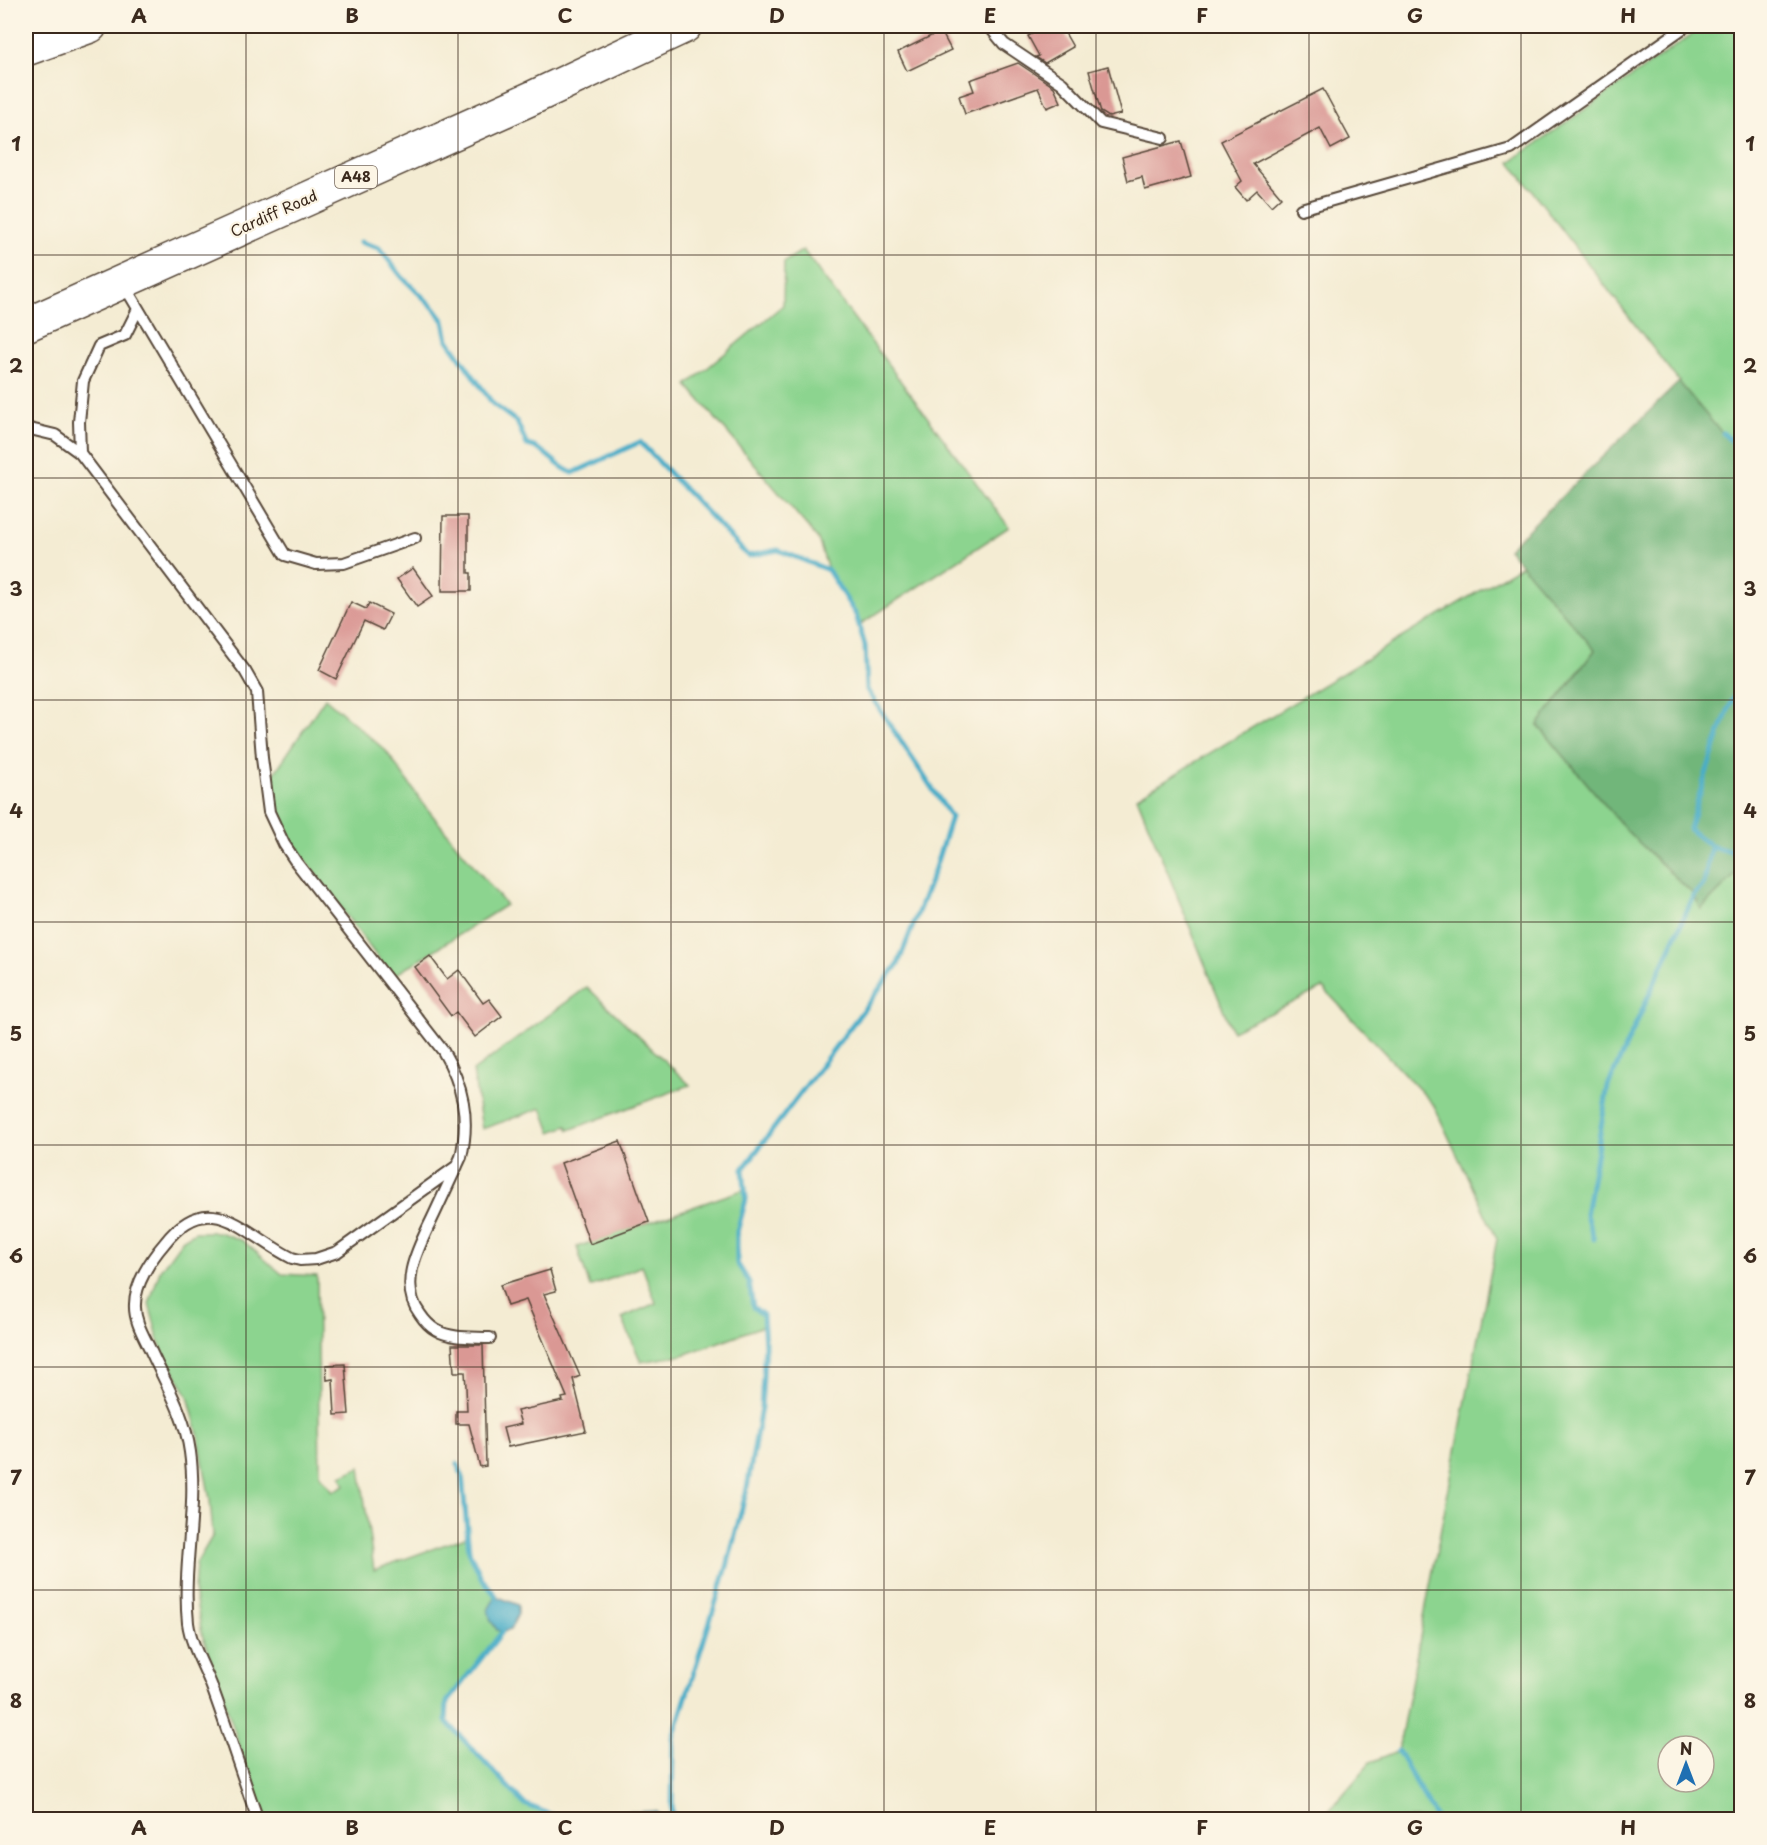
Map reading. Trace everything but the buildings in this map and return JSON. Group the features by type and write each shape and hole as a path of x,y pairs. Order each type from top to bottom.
{"main road":[{"path":"26,49 90,26"},
{"name":"Cardiff Road","path":"26,325 130,296 521,103 685,26"}],"lane":[{"path":"989,26 1004,44 1062,83 1101,123 1164,138"},
{"path":"1301,209 1511,149 1686,26"},
{"path":"80,453 79,422 83,381 99,346 125,335 130,296"},
{"path":"130,296 285,555 316,564 344,562 415,538"},
{"path":"26,428 55,435 80,453 244,671 257,692 262,758 270,812 275,826 296,862 443,1051 453,1068 464,1101 465,1140 457,1166 416,1254 410,1284 411,1297 416,1309 435,1330 451,1335 490,1338"},
{"path":"258,1820 212,1688 191,1637 187,1601 192,1514 190,1450 178,1408 139,1326 135,1306 136,1295 159,1249 179,1227 191,1221 201,1217 215,1216 248,1229 292,1258 316,1259 345,1247 457,1166"}],"green space":[{"path":"1704,26 1741,26 1741,452 1679,382 1510,162"},
{"path":"803,250 1009,527 858,626 856,615 828,570 818,539 687,385 783,305 784,262"},
{"path":"1679,382 1713,423 1742,452 1741,869 1701,909 1694,895 1627,831 1538,725 1595,650 1508,549"},
{"path":"1522,565 1595,650 1538,725 1627,831 1694,895 1701,909 1741,869 1741,1819 1322,1819 1371,1762 1398,1751 1497,1239 1433,1104 1323,988 1232,1031 1137,797"},
{"path":"325,698 386,751 425,806 506,905 392,977 291,841 279,817 273,775"},
{"path":"587,987 690,1085 569,1130 567,1126 551,1132 542,1108 482,1129 473,1071"},
{"path":"745,1189 744,1207 736,1244 737,1263 749,1283 753,1304 763,1315 763,1326 683,1355 641,1362 622,1318 656,1303 642,1266 590,1287 577,1247"},
{"path":"195,1232 219,1232 243,1241 282,1274 317,1276 320,1475 333,1491 345,1485 341,1476 360,1467 374,1570 468,1536 477,1568 496,1596 489,1611 497,1630 502,1632 447,1702 446,1721 524,1804 565,1819 264,1819 202,1634 194,1590 196,1564 213,1535 210,1500 198,1434 188,1396 161,1348 149,1304 160,1270 183,1239"}],"water":[{"path":"496,1596 518,1605 518,1614 510,1630 502,1632 497,1630 491,1621 488,1610"},
{"path":"656,1811 665,1819 568,1819 582,1814"}],"waterway":[{"path":"360,242 379,248 402,277 434,308 444,321 448,340 493,404 517,422 527,445 540,450 573,473 640,442 748,556 778,550 828,570 856,615 865,646 867,690 951,817 934,871 898,964 743,1169 746,1199 737,1232 737,1263 749,1282 753,1307 763,1315 765,1345 761,1408 747,1488 727,1567 673,1738 672,1820"},
{"path":"1723,433 1742,452"},
{"path":"1594,1239 1586,1215 1608,1086 1694,895 1704,884 1711,846 1689,829 1721,728 1736,692 1742,684"},
{"path":"1711,846 1742,855"},
{"path":"457,1463 462,1475 469,1551 481,1577 496,1596"},
{"path":"502,1632 447,1702 446,1721 524,1804 565,1820"},
{"path":"1398,1751 1437,1820"}]}
